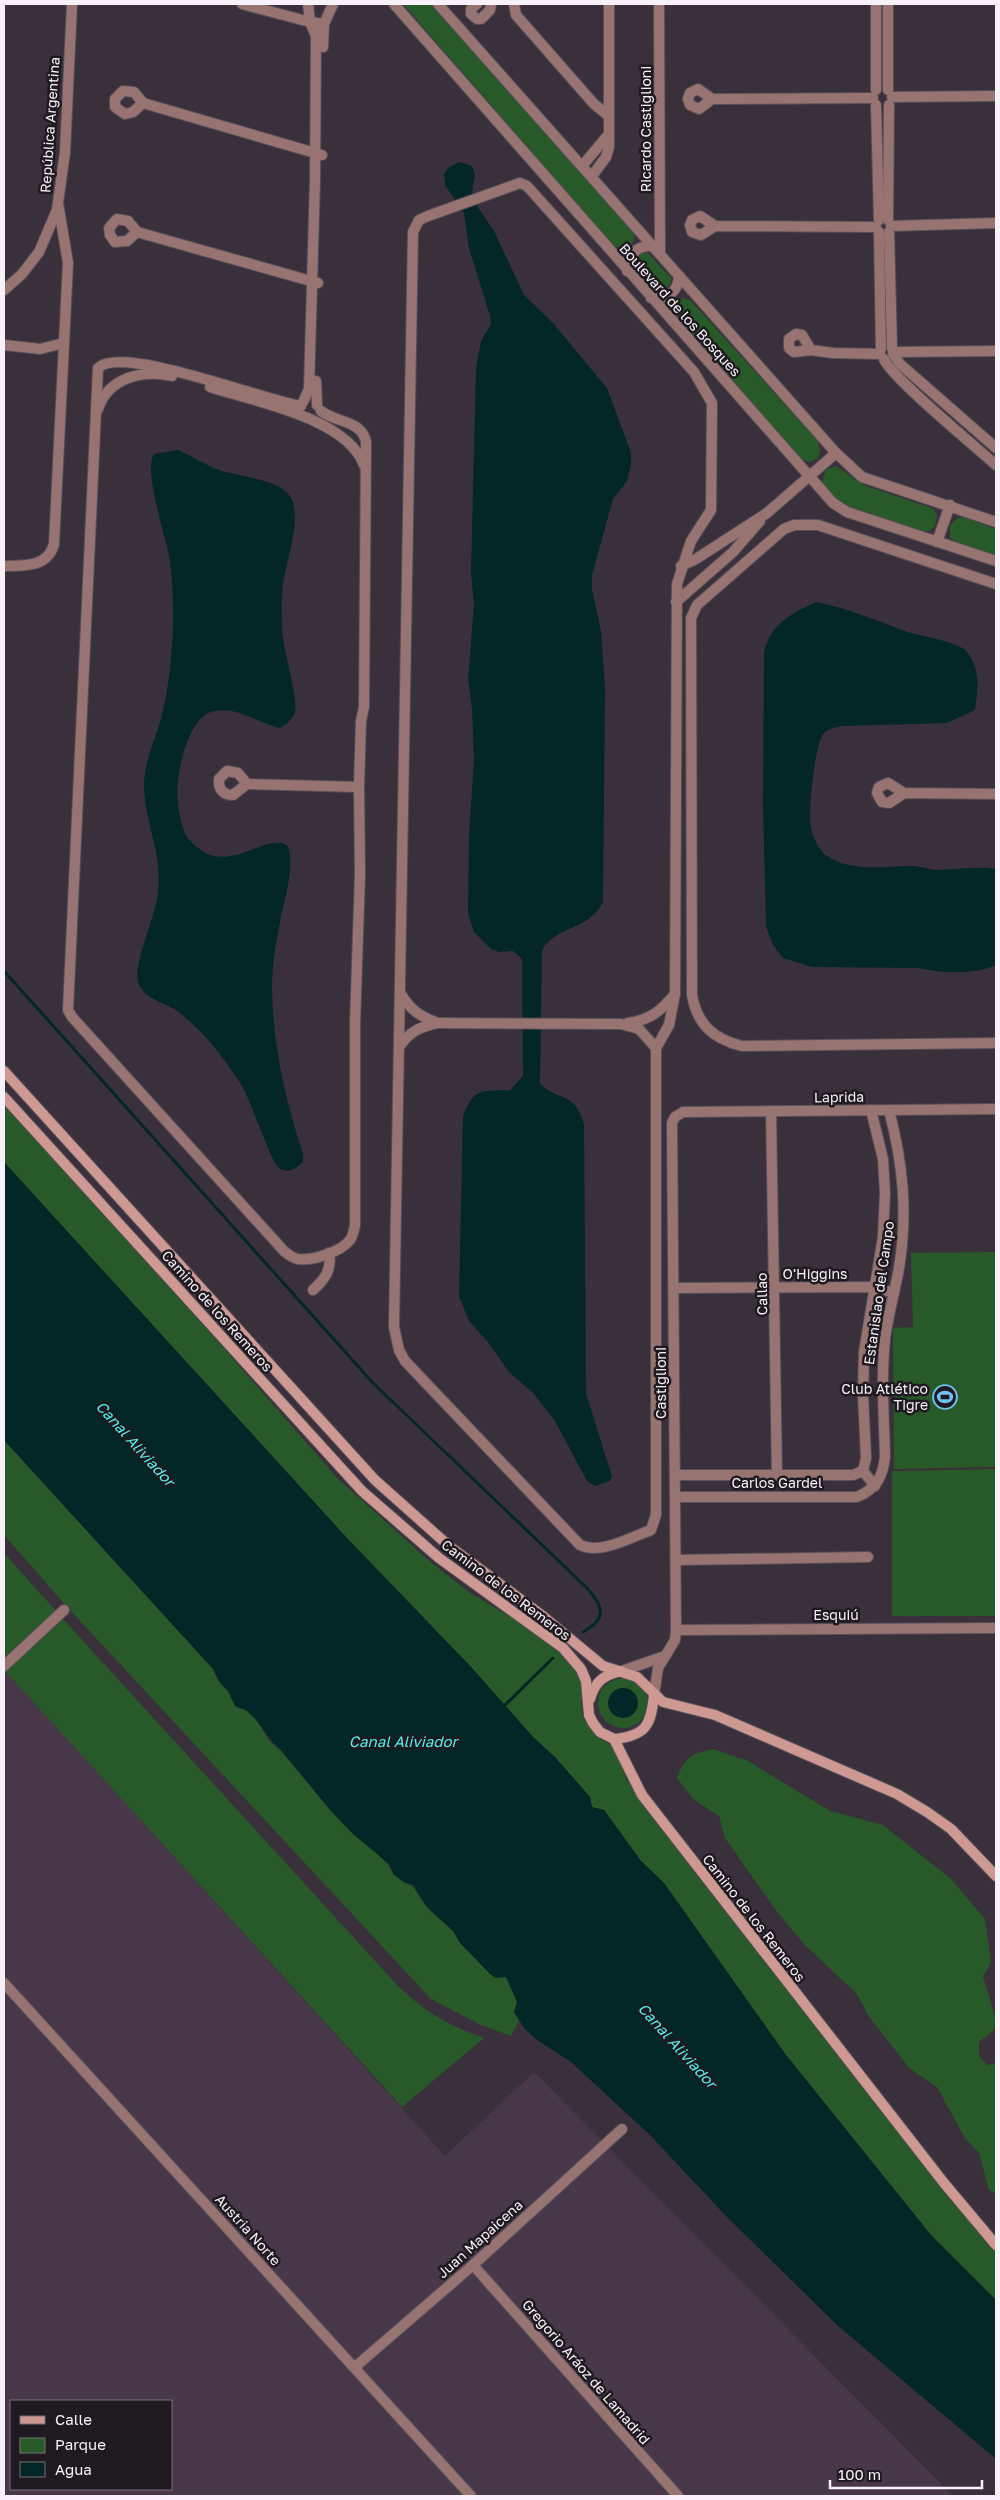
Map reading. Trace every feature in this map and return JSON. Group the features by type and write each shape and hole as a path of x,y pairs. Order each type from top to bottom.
{"main road":[{"name":"Camino de los Remeros","path":"4,1071 375,1480 449,1546 552,1623 585,1654 602,1666 637,1677 663,1702 715,1715 897,1794 951,1829 996,1876"},
{"name":"Camino de los Remeros","path":"4,1097 362,1491 439,1558 563,1648 581,1669 586,1681 589,1715 593,1723 600,1732 614,1740 642,1795 944,2183 996,2245"},
{"path":"588,1704 594,1686 601,1679 609,1674 622,1671"},
{"path":"614,1740 627,1738 644,1729 652,1714 654,1695"}],"street":[{"name":"República Argentina","path":"4,290 22,274 39,252 58,204 65,152 72,4"},
{"path":"242,4 324,24"},
{"path":"283,15 298,11 307,4 310,22 316,36 319,154"},
{"path":"301,408 309,388 316,282 324,24 333,4"},
{"name":"Boulevard de los Bosques","path":"394,4 833,503 847,512 996,561"},
{"name":"Boulevard de los Bosques","path":"438,4 836,453 862,477 996,522"},
{"path":"476,4 471,8 471,14 477,19 481,19 490,10 491,4"},
{"path":"514,4 516,15 594,104 609,116"},
{"path":"592,176 606,157 609,134 609,4"},
{"name":"Ricardo Castiglioni","path":"659,4 660,254"},
{"path":"876,4 875,98 884,226 887,353 889,367 996,465"},
{"path":"884,226 890,97 888,4"},
{"path":"875,98 882,88 890,97 996,96"},
{"path":"712,99 875,98 883,107 890,97"},
{"path":"143,103 319,154"},
{"path":"582,166 609,134"},
{"path":"520,183 527,186 694,372 708,393 712,403 711,510 691,541 681,566 676,602 675,994 669,1025 656,1048 656,1524 652,1530 597,1549 587,1549 580,1545 405,1360 398,1350 394,1327 413,232 419,220 511,185 520,183"},
{"path":"4,566 45,560 51,555 54,544 68,263 58,204"},
{"path":"715,226 884,226 996,223"},
{"path":"137,232 316,282"},
{"path":"627,271 628,262 634,250 646,245 653,246"},
{"path":"651,298 660,298 672,294 676,288 679,276"},
{"path":"315,422 321,418 319,408 316,282"},
{"path":"4,345 40,349 64,343"},
{"path":"811,350 833,353 996,351"},
{"path":"887,353 996,448"},
{"path":"95,416 100,402 124,378 145,374 162,374 301,408 314,402 319,408 363,432 366,442 364,707 361,721 359,787 360,874 355,1024 355,1225 351,1239 347,1243 329,1253 311,1258 296,1259 284,1251 72,1018 68,1010 96,375 102,364 146,364 301,408 315,422 338,434 350,443 359,454 365,466"},
{"path":"681,566 696,559 767,513 836,453"},
{"path":"937,542 950,505"},
{"path":"676,602 733,552 767,513"},
{"path":"996,584 818,525 794,525 784,529 697,605 691,618 691,638 692,995 694,1009 700,1021 715,1036 742,1046 996,1043"},
{"path":"247,784 359,787"},
{"path":"904,792 996,794"},
{"path":"400,992 407,1005 417,1014 438,1023"},
{"path":"621,1024 649,1018 664,1008 675,994"},
{"path":"398,1047 416,1029 438,1023 545,1023 621,1024 638,1028 656,1048"},
{"name":"Laprida","path":"683,1112 996,1109"},
{"name":"Estanislao del Campo","path":"863,1470 866,1458 862,1394 864,1352 883,1237 885,1193 882,1159 871,1110"},
{"name":"Estanislao del Campo","path":"875,1486 884,1470 882,1372 903,1229 904,1187 899,1150 889,1110"},
{"name":"Callao","path":"771,1111 776,1288 777,1476"},
{"name":"Castiglioni","path":"654,1695 658,1668 675,1640 676,1630 672,1124 675,1117 683,1112"},
{"path":"313,1290 327,1275 330,1268 329,1253"},
{"name":"O'Higgins","path":"674,1288 875,1287 894,1293"},
{"path":"863,1470 875,1486"},
{"name":"Carlos Gardel","path":"675,1475 853,1475 863,1470"},
{"name":"Carlos Gardel","path":"676,1496 857,1497 869,1492 875,1486"},
{"path":"676,1560 868,1557"},
{"path":"4,1666 64,1610"},
{"name":"Esquiú","path":"676,1630 996,1628"},
{"path":"622,1671 665,1656"},
{"name":"Austria Norte","path":"4,1983 471,2496"},
{"name":"Juan Mapaicena","path":"355,2367 473,2265 622,2129"},
{"name":"Gregorio Aráoz de Lamadrid","path":"473,2265 678,2496"}],"shaded area":[{"path":"4,1669 445,2156 534,2072 953,2496 4,2496"}],"green space":[{"path":"403,4 430,4 632,230 635,238 630,247 621,249 612,244"},
{"path":"648,253 671,278 670,284 666,289 657,291 652,289 635,269 636,258 641,254"},
{"path":"683,298 690,300 817,440 820,450 818,458 811,462 801,460 674,313 672,308 678,300"},
{"path":"836,466 863,485 934,509 937,516 935,526 929,531 920,531 843,505 822,482 826,469"},
{"path":"963,517 996,529 996,556 955,542 950,537 950,525 958,518"},
{"path":"4,1105 221,1345 338,1479 428,1560 470,1593 529,1628 568,1659 578,1672 584,1685 581,1702 583,1717 591,1729 617,1751 625,1776 643,1806 944,2192 996,2250 996,2300 931,2235 786,2055 664,1883 641,1861 604,1810 592,1807 590,1797 555,1757 533,1737 472,1668 346,1537 4,1162"},
{"name":"Club Atlético Tigre","path":"996,1252 996,1467 894,1469 893,1328 913,1327 911,1253"},
{"path":"4,1440 213,1669 217,1679 228,1691 238,1708 243,1709 255,1718 272,1744 280,1750 339,1820 385,1861 394,1875 414,1888 429,1909 452,1930 482,1964 497,1974 506,1977 517,2002 514,2012 519,2020 511,2036 479,2024 431,1999 69,1609 4,1535"},
{"path":"996,1469 996,1616 892,1616 892,1471"},
{"path":"4,1553 57,1612 4,1659"},
{"path":"63,1619 397,1985 417,2003 437,2017 484,2038 402,2107 5,1671"},
{"path":"623,1678 632,1680 643,1689 648,1703 646,1712 637,1723 623,1728 614,1726 603,1717 598,1703 600,1694 609,1683"},
{"path":"713,1749 748,1761 830,1811 883,1825 951,1879 985,1919 991,1962 983,1977 996,2019 994,2030 979,2042 979,2056 987,2065 996,2063 996,2194 989,2190 979,2153 965,2138 937,2087 909,2068 868,2015 857,1994 806,1946 778,1913 725,1838 719,1816 693,1799 677,1778 686,1761 694,1755"}],"water":[{"path":"459,162 472,166 475,175 472,192 477,206 494,231 524,295 553,323 607,388 631,453 631,465 627,481 613,499 592,575 592,589 601,631 605,688 603,902 589,918 554,937 542,951 540,1083 552,1093 570,1101 580,1114 584,1125 586,1393 612,1477 610,1481 595,1486 587,1481 555,1421 533,1393 509,1372 488,1342 469,1321 459,1296 463,1116 471,1100 480,1092 510,1090 523,1076 522,959 513,951 499,952 491,949 474,932 468,913 469,835 474,760 472,709 468,680 474,605 471,574 476,367 481,341 491,324 469,248 464,213 445,185 444,174 448,168"},
{"path":"178,450 219,470 278,487 291,498 294,507 294,528 283,584 282,629 294,695 294,715 289,722 280,728 232,711 215,711 207,714 199,720 188,740 181,762 177,788 179,810 184,831 190,841 204,852 226,857 279,843 287,845 290,853 290,874 275,951 272,989 275,1031 281,1072 303,1154 303,1162 288,1171 278,1167 275,1162 242,1086 221,1056 188,1020 179,1012 150,997 138,982 139,964 156,902 159,878 144,784 149,754 162,716 166,695 171,662 173,628 170,560 156,505 151,462 154,454"},
{"path":"816,602 851,611 908,632 955,645 966,651 971,658 977,679 975,710 947,723 841,726 830,729 822,736 814,767 810,819 813,835 821,850 827,856 848,865 858,867 916,866 939,870 996,869 996,965 968,972 918,968 812,967 783,958 773,945 766,926 763,804 764,654 771,635 782,621"},
{"name":"Canal Aliviador","path":"4,1162 346,1537 472,1668 533,1737 555,1757 590,1797 592,1807 604,1810 641,1861 664,1883 786,2055 931,2235 996,2300 996,2459 838,2326 726,2216 650,2135 571,2062 537,2040 524,2028 514,2012 517,2002 506,1977 496,1978 490,1974 460,1943 453,1931 426,1906 413,1885 405,1883 394,1875 389,1864 353,1834 331,1811 254,1717 246,1710 235,1706 228,1691 221,1684 213,1669 4,1440"},
{"path":"623,1688 634,1692 638,1703 634,1714 623,1718 612,1714 608,1703 612,1692"}],"waterway":[{"path":"4,971 373,1383 588,1589 598,1602 600,1613 596,1623 583,1632"},
{"path":"505,1705 553,1658"}],"place":[{"name":"Club Atlético Tigre","path":"945,1397"}]}
